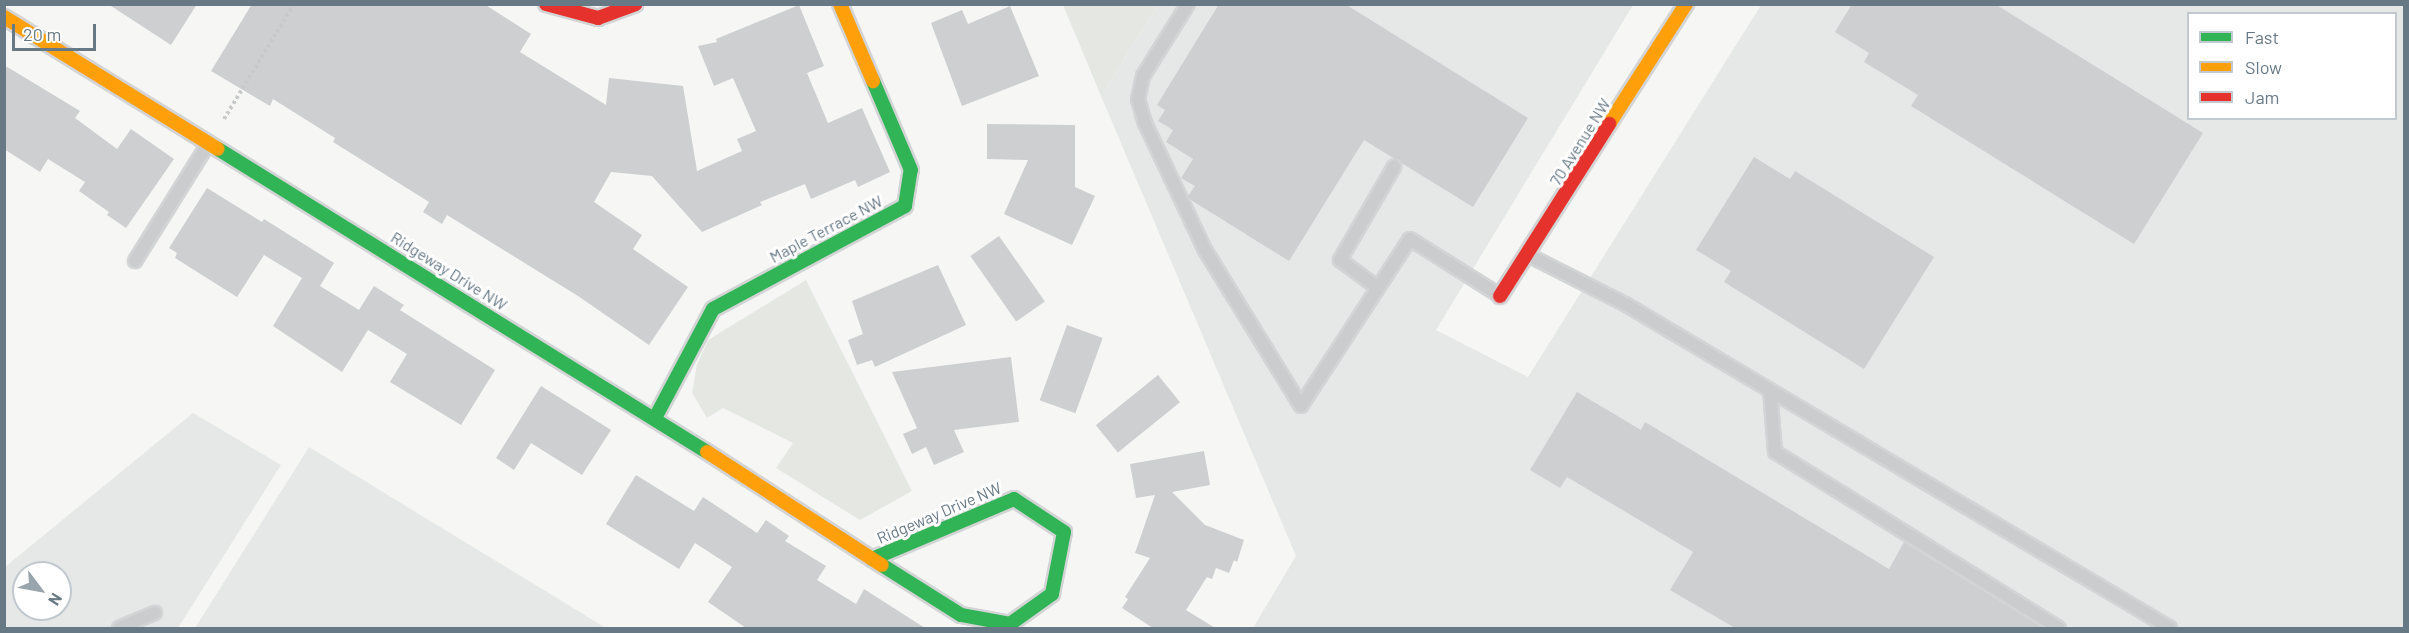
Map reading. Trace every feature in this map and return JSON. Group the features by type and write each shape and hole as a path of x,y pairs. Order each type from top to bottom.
{"street":[{"path":"546,4 598,18 636,4"},
{"name":"Maple Terrace NW","path":"655,418 713,309 905,206 911,170 840,4"},
{"name":"70 Avenue NW","path":"1500,296 1686,4"},
{"name":"Ridgeway Drive NW","path":"4,17 655,418 872,559 961,615 1010,624 1052,594 1064,532 1014,499 872,559"}],"lane":[{"path":"1188,4 1143,76 1138,99 1145,123 1205,250 1301,406 1410,239 1500,296"},
{"path":"135,261 209,143"},
{"path":"1378,288 1340,260 1394,167"},
{"path":"1527,255 1625,304 2170,628"},
{"path":"1770,390 1775,452 2059,628"},
{"path":"119,628 155,613"}],"path":[{"path":"209,143 294,4"}],"shaded area":[{"path":"1063,5 1158,5 1101,96"},
{"path":"1158,5 1633,5 1436,330 1528,377 1761,5 2404,5 2404,628 1253,628 1296,556 1101,96"},
{"path":"806,280 912,491 860,520 776,468 793,443 723,408 707,418 692,393 697,364 708,340"},
{"path":"193,413 281,465 178,628 5,628 5,567 12,561 12,621 72,621 72,561 12,561"},
{"path":"309,447 606,628 195,628"}],"building":[{"path":"108,4 197,4 171,45"},
{"path":"252,4 484,4 531,34 520,52 606,105 609,78 683,86 697,171 742,151 737,139 756,131 733,78 714,86 698,46 717,42 716,39 799,5 824,66 807,73 828,123 862,108 890,172 858,187 855,180 811,199 805,184 760,202 762,205 702,232 652,176 611,172 594,202 642,235 633,249 688,287 649,345 578,296 447,215 442,224 423,212 429,202 333,142 335,138 273,99 270,106 211,71"},
{"path":"1219,4 1345,4 1528,118 1473,207 1364,140 1289,261 1191,200 1188,196 1195,186 1181,178 1193,159 1166,142 1173,130 1158,121 1165,110 1157,105"},
{"path":"1852,4 1995,4 2203,133 2134,244 1911,106 1918,95 1864,62 1869,53 1835,32"},
{"path":"1010,6 1039,76 962,106 931,23 962,10 968,24"},
{"path":"4,65 80,111 75,118 117,149 131,129 174,159 126,228 107,215 109,212 79,191 85,182 48,159 40,172 4,149"},
{"path":"987,124 1075,125 1075,187 1095,196 1072,245 1004,214 1028,160 987,159"},
{"path":"1754,157 1790,179 1795,171 1934,257 1864,369 1724,282 1731,271 1696,250"},
{"path":"207,188 262,222 264,219 334,263 320,286 359,310 374,286 404,305 400,310 495,370 461,425 390,382 407,354 368,330 342,372 273,326 302,278 264,255 237,297 175,258 177,253 169,248"},
{"path":"999,236 1045,302 1016,322 970,256"},
{"path":"938,265 966,325 875,367 872,360 857,365 848,340 863,334 852,301"},
{"path":"1067,325 1103,338 1075,413 1040,400"},
{"path":"1011,357 1019,422 954,430 964,452 934,465 926,447 912,454 903,434 917,428 892,372"},
{"path":"1158,375 1180,402 1118,453 1096,425"},
{"path":"541,386 611,430 582,475 531,443 514,470 496,458"},
{"path":"1577,392 1641,430 1645,422 1889,569 1904,542 2044,628 1735,628 1670,590 1693,552 1567,477 1560,488 1530,470"},
{"path":"1204,451 1210,485 1172,492 1205,525 1244,540 1237,562 1234,560 1229,573 1216,568 1212,579 1207,577 1186,610 1215,628 1153,628 1122,608 1128,599 1125,597 1150,558 1135,553 1155,495 1136,498 1130,464"},
{"path":"636,475 694,511 703,497 757,533 766,520 789,536 785,541 826,566 817,580 856,604 864,589 925,628 746,628 708,602 732,567 695,543 679,569 606,524"}],"traffic: fast":[{"path":"655,418 713,309 905,206 911,170 873,81"},
{"path":"218,149 707,452"},
{"path":"872,559 1014,499 1064,532 1052,594 1010,624 961,615 882,565"}],"traffic: slow":[{"path":"840,4 873,81"},
{"path":"1609,124 1686,4"},
{"path":"4,17 218,149"},
{"path":"707,452 882,565"}],"traffic: jam":[{"path":"546,4 598,18 636,4"},
{"path":"1500,296 1609,124"}]}
